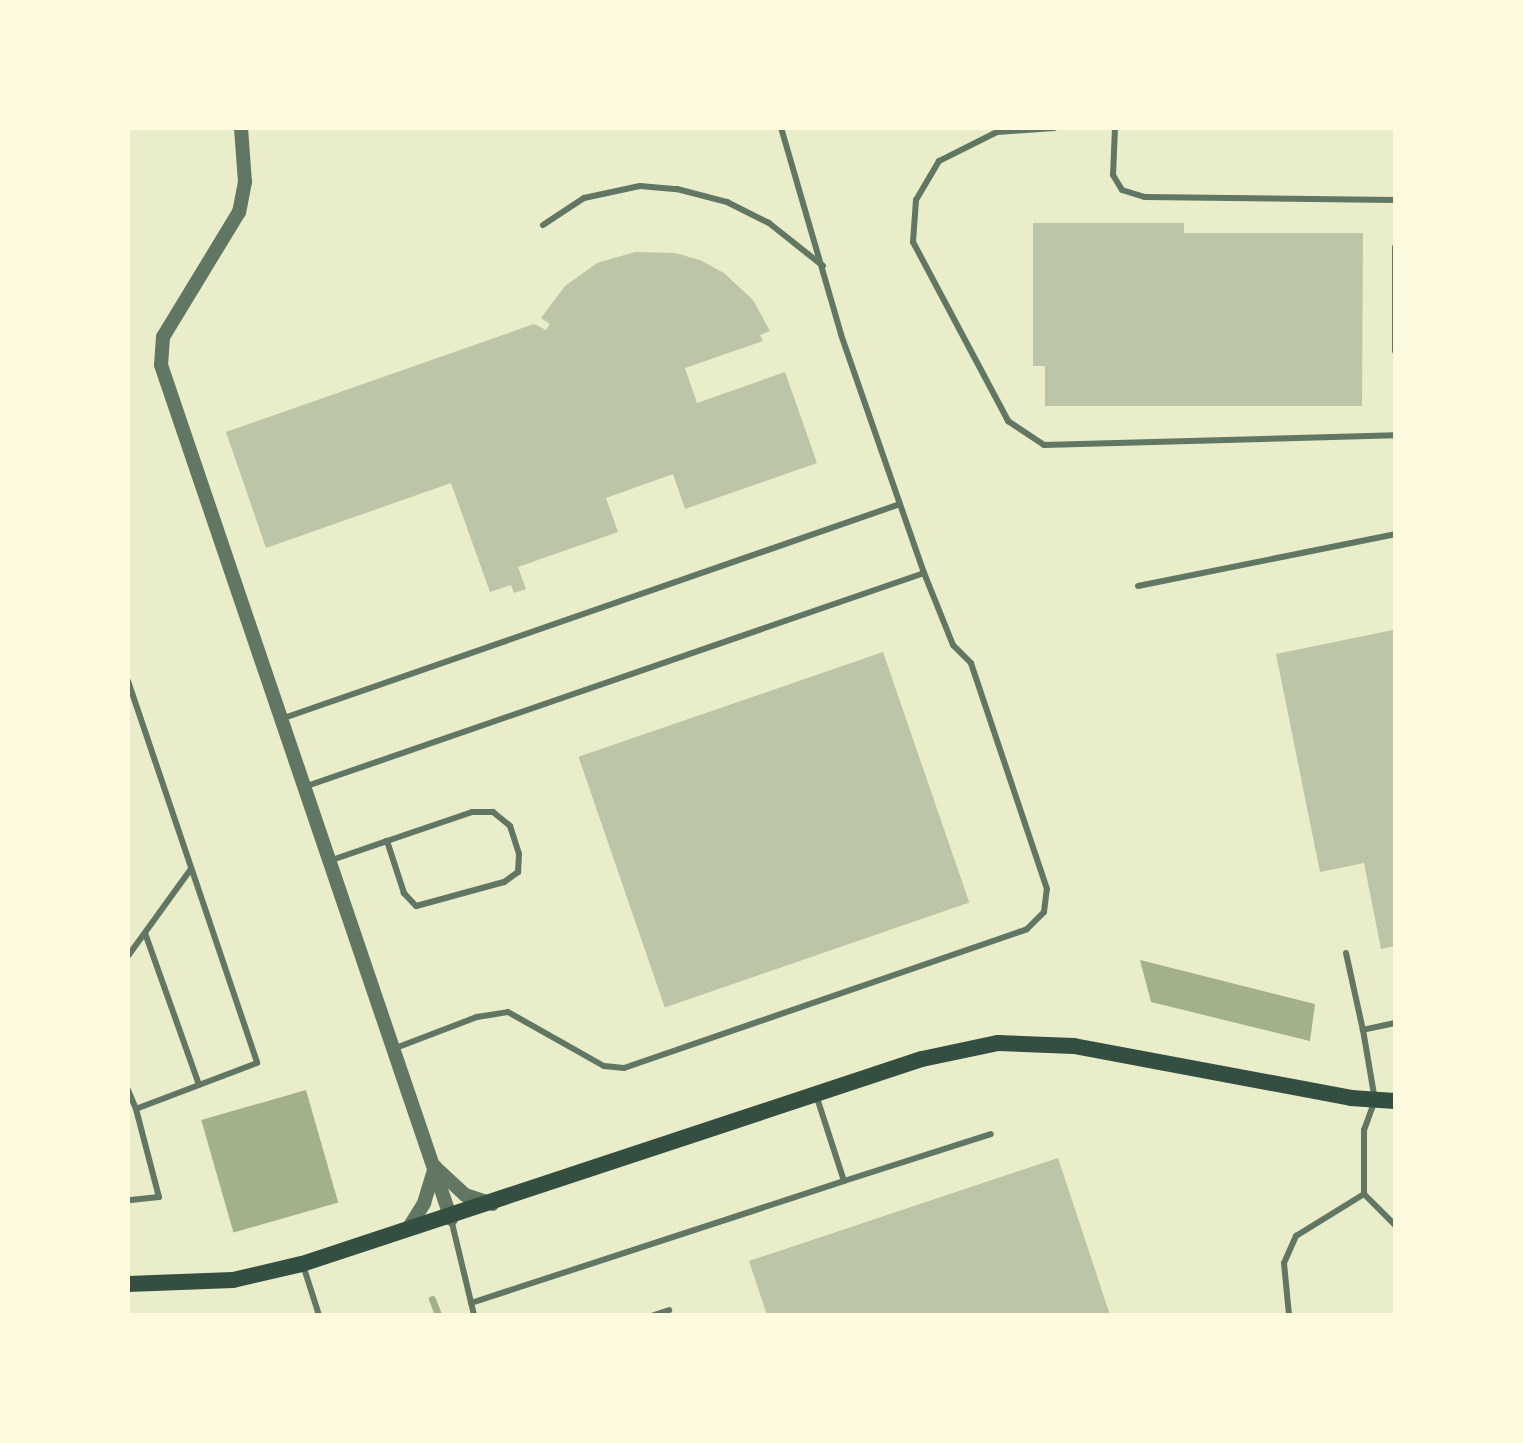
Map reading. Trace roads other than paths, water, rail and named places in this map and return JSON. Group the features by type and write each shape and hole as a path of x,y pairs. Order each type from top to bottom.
{"main road":[{"path":"128,1284 233,1280 302,1264 408,1229 451,1219 959,1049 1036,1042 1395,1101"}],"street":[{"path":"241,128 245,182 239,212 163,337 161,365 451,1219"},
{"path":"242,149 252,128"},
{"path":"435,1167 465,1195 493,1204"},
{"path":"408,1229 424,1203 435,1167"}],"lane":[{"path":"393,1049 477,1017 508,1012 604,1066 624,1068 1027,929 1044,912 1047,889 971,663 953,645 924,573 781,128"},
{"path":"1054,128 997,132 939,161 916,200 913,242 1008,421 1044,445 1395,435"},
{"path":"1115,128 1113,175 1122,190 1145,197 1395,200"},
{"path":"543,225 584,198 640,186 677,189 727,202 769,223 823,266"},
{"path":"1395,247 1395,351"},
{"path":"281,719 900,504"},
{"path":"1138,586 1395,534"},
{"path":"304,788 924,573"},
{"path":"128,681 257,1063 136,1109"},
{"path":"329,861 387,841 472,812 493,812 510,826 519,854 518,872 504,882 416,906 404,893 387,841"},
{"path":"128,956 191,869"},
{"path":"145,933 199,1085"},
{"path":"1346,953 1375,1100 1364,1130 1364,1194 1395,1225"},
{"path":"1363,1030 1395,1023"},
{"path":"128,1090 159,1197 128,1200"},
{"path":"816,1095 844,1181"},
{"path":"471,1303 991,1134"},
{"path":"1289,1315 1284,1263 1296,1236 1364,1194"},
{"path":"451,1219 474,1315"},
{"path":"302,1264 319,1315"},
{"path":"654,1315 669,1310"}],"waterway":[{"path":"432,1299 438,1315"}]}
